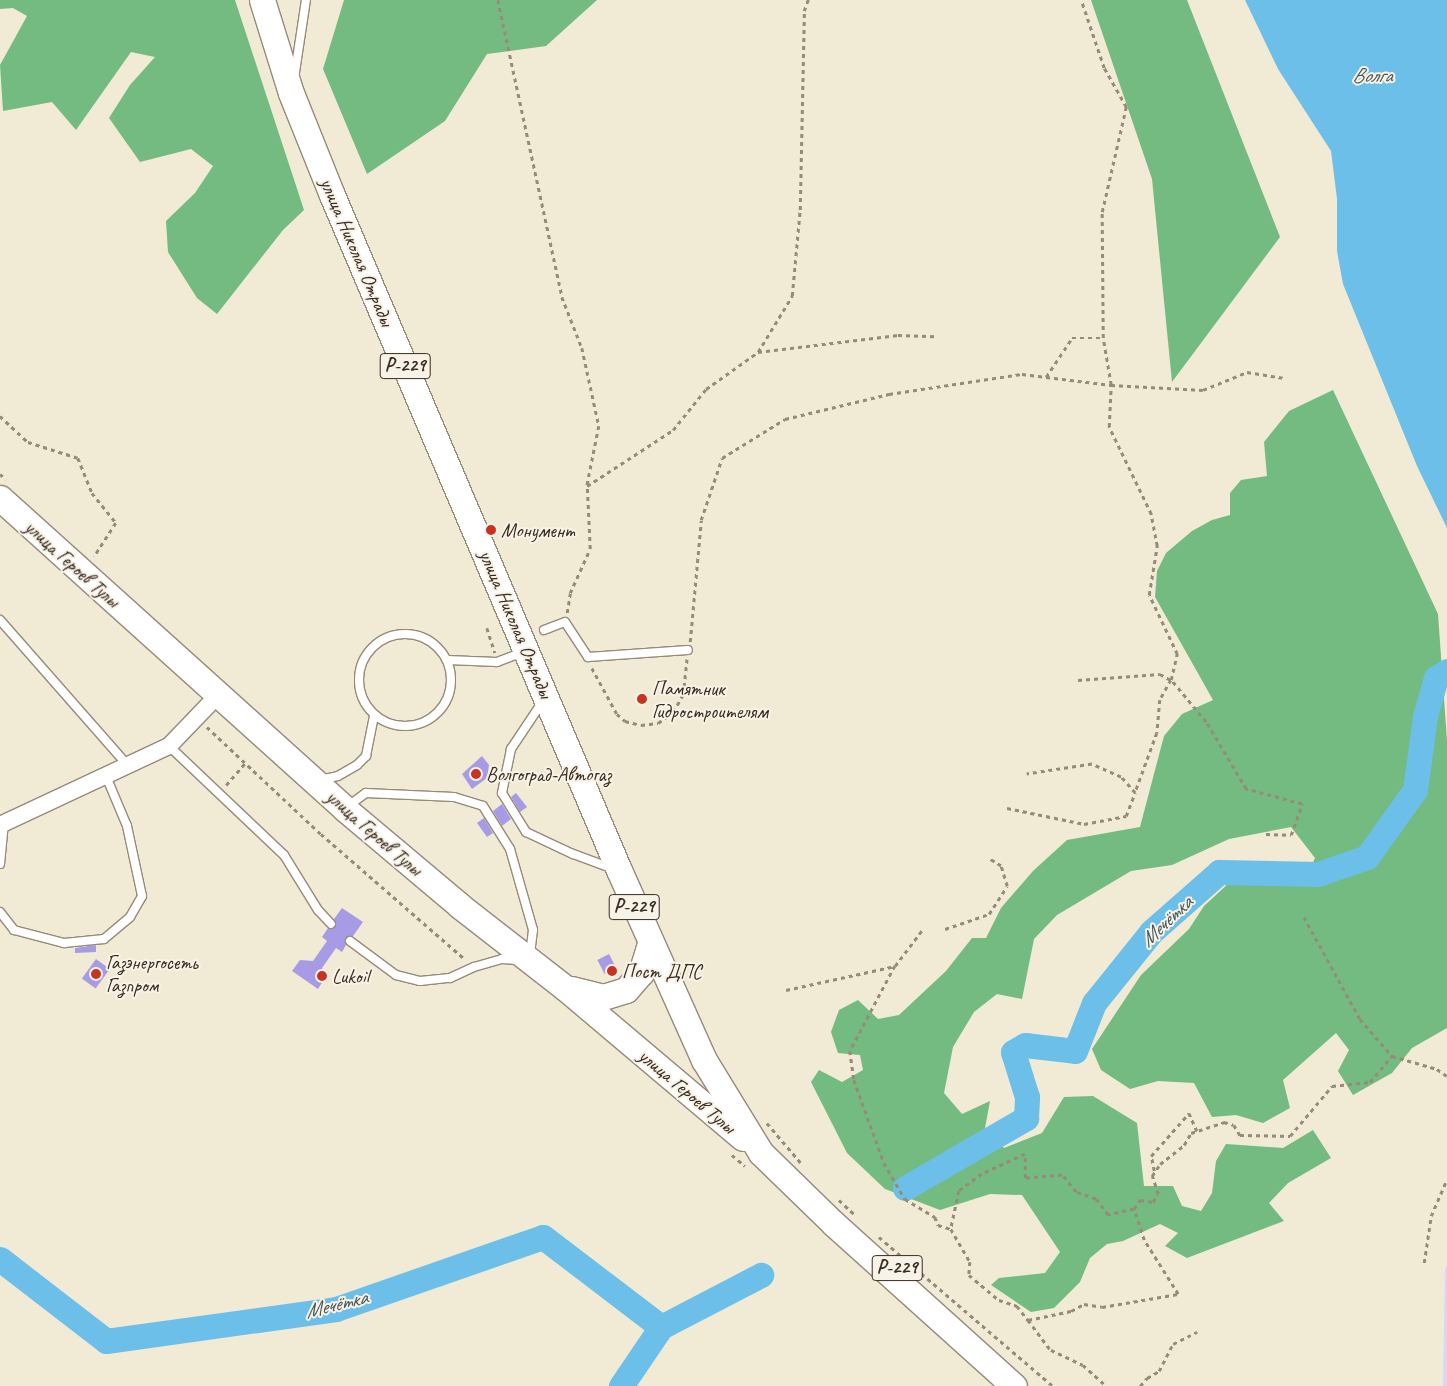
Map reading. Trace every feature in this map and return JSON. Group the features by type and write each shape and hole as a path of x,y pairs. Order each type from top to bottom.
{"main road":[{"name":"улица Николая Отрады","path":"262,0 291,93 547,695 619,870 650,943 704,1060 754,1160 834,1224 1014,1386"},
{"name":"улица Героев Тулы","path":"0,498 78,570 220,694 345,809 529,961 564,987 754,1160"},
{"path":"564,987 588,996 603,997 626,990 641,973 650,943"},
{"name":"улица Николая Отрады","path":"754,1160 841,1218 1031,1386"}],"street":[{"path":"2,824 129,767 169,746 199,718 220,694"}],"lane":[{"path":"291,93 306,0"},
{"path":"0,620 129,767"},
{"path":"544,630 565,622 588,657 688,650"},
{"path":"404,633 422,636 437,646 447,660 452,678 449,696 439,712 425,723 407,727 389,725 374,716 362,701 358,683 361,664 371,647 387,637 404,633"},
{"path":"447,660 497,662 527,651"},
{"path":"547,695 511,749 502,793 526,832 573,854 619,870"},
{"path":"315,781 338,776 357,766 366,756 374,716"},
{"path":"169,746 284,855 318,910 331,924"},
{"path":"0,912 14,930 64,943 104,939 130,917 142,896 127,826 106,776"},
{"path":"345,809 366,793 454,797 482,806 510,849 533,930 529,961 502,960 474,967 450,978 420,981 396,975 350,941"},
{"path":"0,864 2,824"}],"path":[{"path":"498,0 562,297 582,348 599,426 587,486 590,549 570,593 565,622"},
{"path":"587,486 673,430 706,389 758,352 792,296 800,210 804,11 808,0"},
{"path":"1007,808 1084,824 1126,816 1157,733 1160,700 1171,680 1177,654 1149,595 1157,546 1151,514 1109,428 1111,384 1103,338 1102,212 1126,107 1104,68 1081,0"},
{"path":"758,352 898,335 936,336"},
{"path":"1046,377 1072,338 1103,338"},
{"path":"588,657 597,681 617,714 625,721 641,725 658,723 673,712 687,678 700,520 722,458 785,419 889,394 1022,374 1111,384 1203,390 1247,372 1285,378"},
{"path":"0,416 28,442 78,458 92,493 116,523 92,559 78,570"},
{"path":"487,628 497,662"},
{"path":"1078,680 1160,674 1171,680 1206,722 1246,789 1302,804 1291,835 1266,834"},
{"path":"199,718 321,834 474,967"},
{"path":"220,793 245,763"},
{"path":"1027,774 1092,764 1120,777 1135,793"},
{"path":"945,929 989,914 1007,886 1001,866 990,859"},
{"path":"1304,916 1360,1019 1392,1056 1437,1069 1447,1076"},
{"path":"923,929 895,966 850,1051 854,1080 884,1163 905,1199 935,1217 938,1225 951,1229"},
{"path":"786,990 895,966"},
{"path":"1106,1386 1083,1365 1051,1350 1017,1306 999,1300 969,1275 970,1262 951,1229 959,1191 982,1174 1025,1154 1025,1178 1062,1175 1076,1192 1096,1199 1108,1215 1134,1209 1140,1200 1153,1202 1158,1194 1152,1176 1154,1172 1160,1164 1197,1131 1224,1122 1234,1125 1240,1135 1290,1136 1332,1086 1370,1082 1392,1056"},
{"path":"1154,1172 1151,1156 1189,1113 1197,1131"},
{"path":"764,1120 805,1168"},
{"path":"732,1154 754,1160"},
{"path":"1424,1263 1431,1216 1447,1179"},
{"path":"832,1193 859,1219"},
{"path":"1028,1320 1071,1311 1084,1304 1102,1307 1178,1294 1144,1240 1134,1209"},
{"path":"873,1231 1053,1386"},
{"path":"1140,1386 1147,1378 1159,1371 1173,1344 1197,1332"}],"shaded area":[{"path":"1447,1266 1447,1386 1443,1386 1445,1269"}],"green space":[{"path":"0,0 235,0 304,210 283,230 217,314 197,298 168,252 166,221 195,193 213,166 191,149 140,162 109,118 130,85 155,57 131,52 76,130 52,102 3,111 0,65 27,16 13,8 0,9"},
{"path":"344,0 597,0 546,46 487,54 445,121 367,174 323,69"},
{"path":"1091,0 1187,0 1280,237 1172,382 1152,179"},
{"path":"1333,390 1438,614 1447,741 1447,1028 1412,1048 1392,1073 1353,1095 1338,1071 1349,1050 1336,1033 1283,1080 1290,1108 1263,1123 1236,1115 1212,1117 1194,1083 1158,1081 1130,1089 1101,1070 1092,1049 1141,975 1189,929 1204,906 1230,882 1266,879 1304,884 1315,858 1291,827 1229,839 1172,865 1131,871 1057,915 1034,939 1022,999 997,994 974,1012 953,1047 944,1093 962,1114 990,1101 985,1128 1004,1148 1042,1133 1064,1097 1093,1096 1137,1123 1144,1186 1173,1186 1182,1206 1201,1211 1212,1193 1216,1161 1226,1144 1283,1148 1313,1130 1331,1158 1288,1183 1269,1203 1284,1221 1187,1258 1165,1246 1178,1233 1160,1224 1123,1241 1107,1244 1090,1258 1080,1282 1054,1308 1031,1312 991,1285 999,1278 1045,1273 1060,1252 1022,1195 990,1194 940,1210 885,1189 847,1153 811,1082 819,1070 842,1082 863,1070 860,1055 838,1053 831,1032 839,1010 858,1000 878,1019 899,1015 946,971 972,938 986,938 1001,908 1033,871 1067,840 1140,827 1164,736 1182,714 1213,700 1155,597 1157,571 1166,553 1192,531 1212,520 1230,515 1230,493 1241,480 1267,476 1264,442 1289,411"}],"water":[{"name":"Волга","path":"1245,0 1447,0 1447,528 1417,466 1343,284 1337,251 1337,199 1331,151 1278,69"}],"building":[{"path":"482,756 489,765 487,778 472,789 462,774"},
{"path":"516,793 527,807 520,812 511,797"},
{"path":"502,804 511,819 502,826 493,811"},
{"path":"484,818 493,833 487,837 477,823"},
{"path":"342,908 363,922 353,936 345,938 346,945 342,952 336,948 322,968 326,976 318,989 292,971 300,960 313,961 327,941 322,937 328,928 335,928 334,919"},
{"path":"96,945 96,952 75,953 75,948"},
{"path":"609,954 616,968 605,974 597,960"},
{"path":"96,959 110,969 96,988 82,978"}],"waterway":[{"name":"Мечётка","path":"905,1188 1026,1118 1027,1097 1013,1052 1025,1045 1075,1051 1094,1003 1151,932 1219,872 1318,874 1367,857 1415,790 1425,716 1436,678 1447,671"},
{"name":"Мечётка","path":"0,1259 106,1341 336,1309 543,1237 661,1327"},
{"name":"Мечётка","path":"621,1386 661,1327 761,1275"}],"place":[{"name":"Монумент","path":"491,530"},
{"name":"Памятник Гидростроителям","path":"642,699"},
{"name":"Волгоград-Автогаз","path":"476,774"},
{"name":"Пост ДПС","path":"612,971"},
{"name":"Газэнергосеть Газпром","path":"96,974"},
{"name":"Lukoil","path":"322,976"}]}
